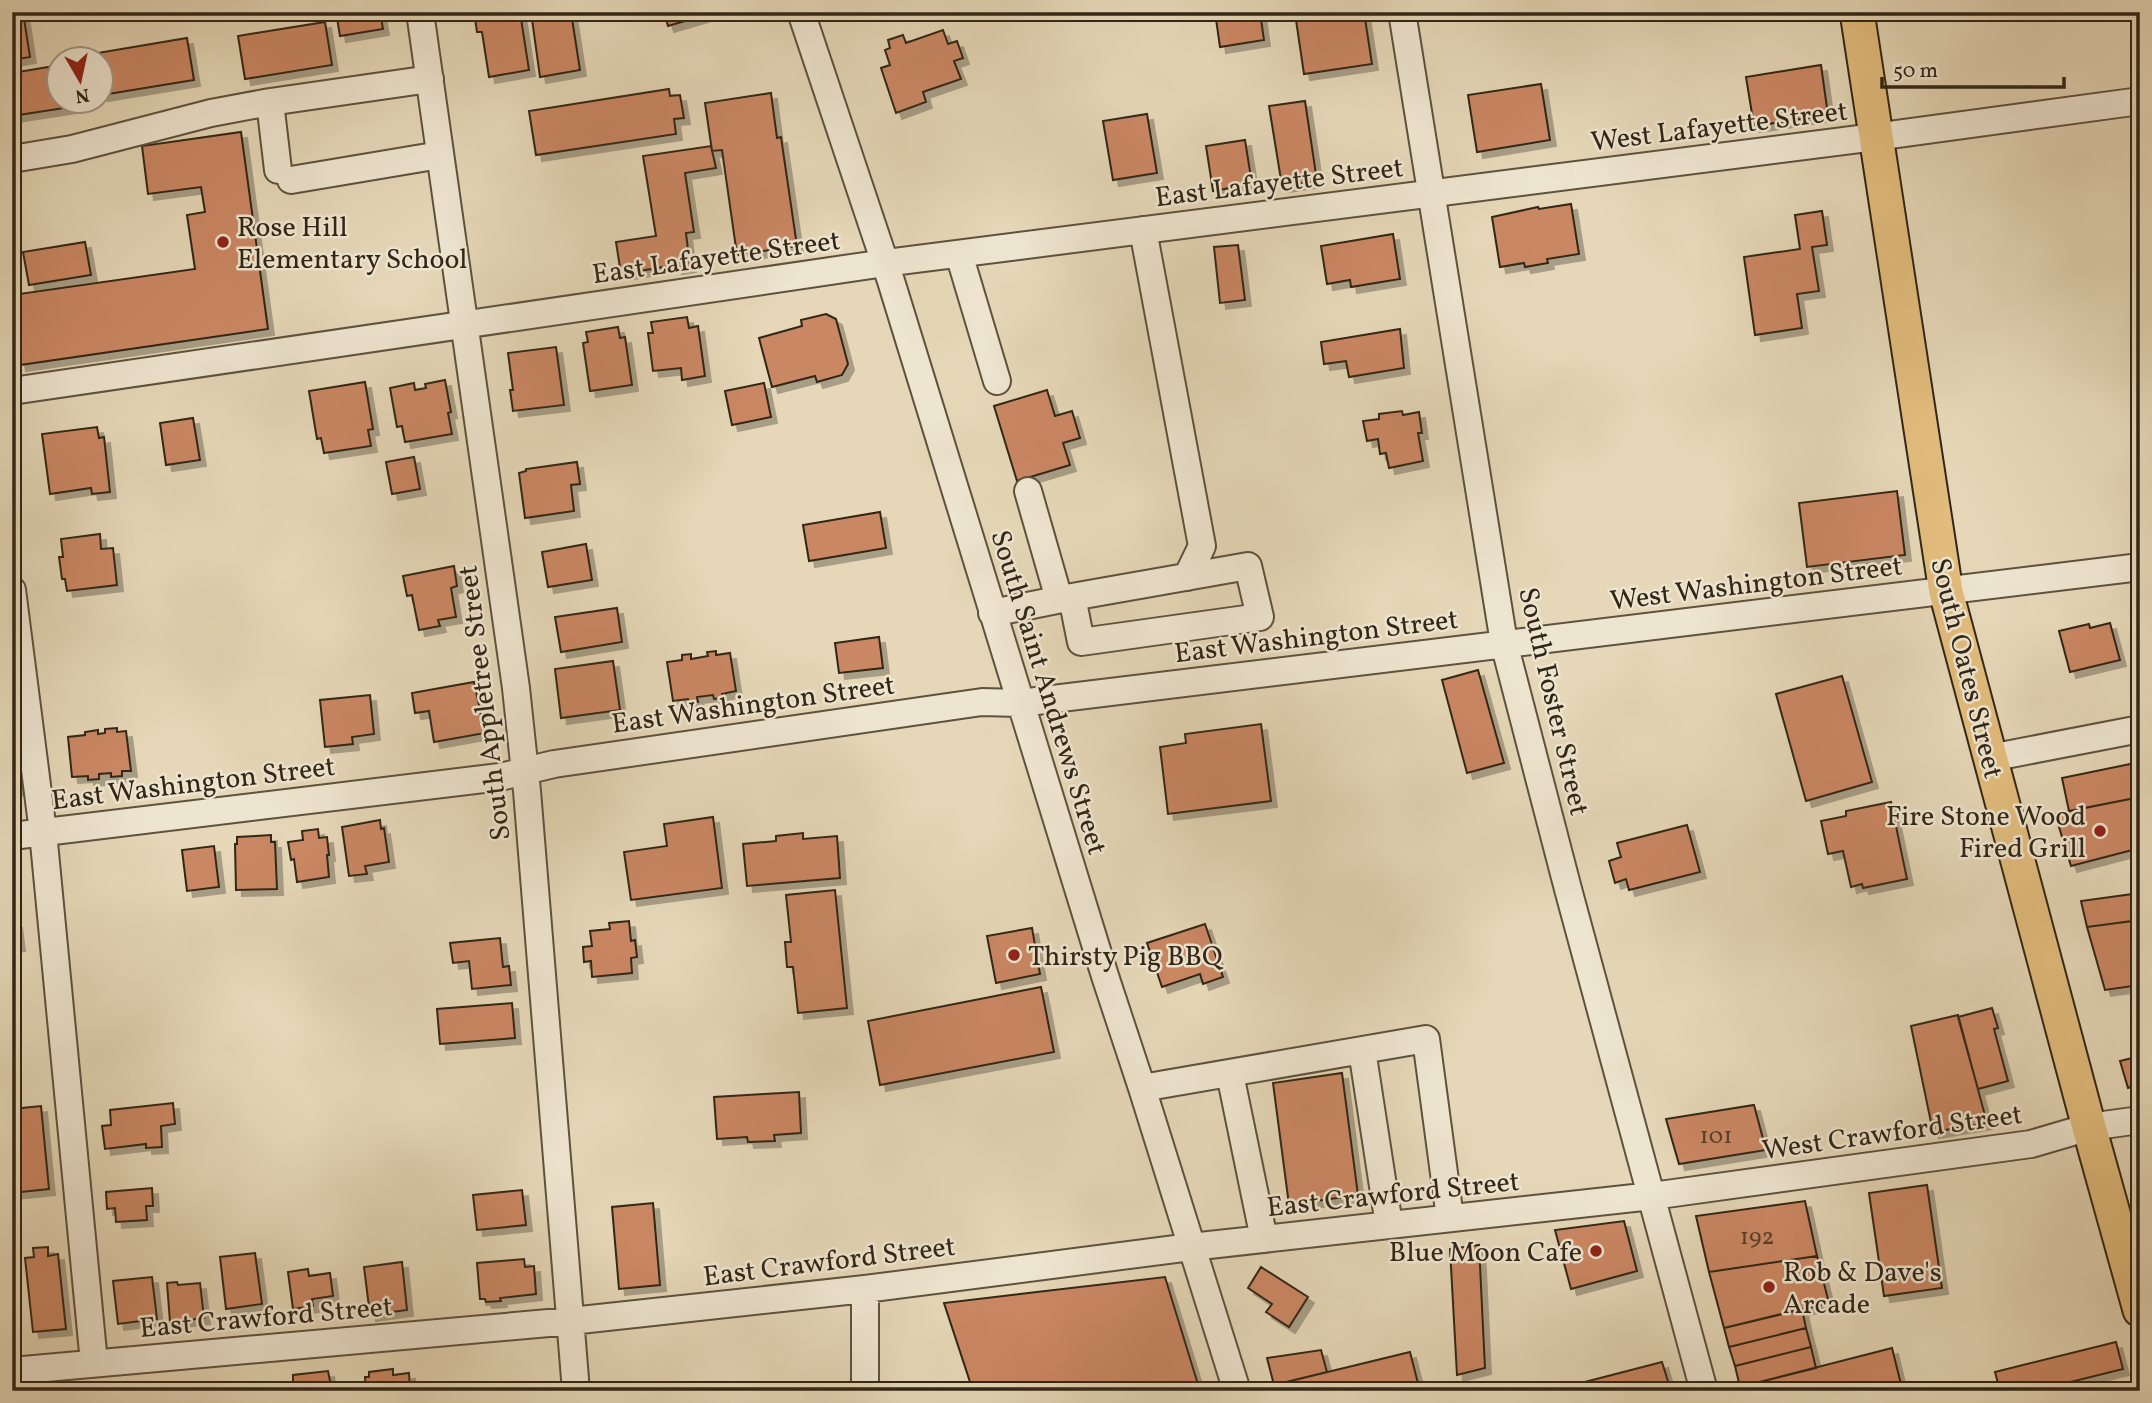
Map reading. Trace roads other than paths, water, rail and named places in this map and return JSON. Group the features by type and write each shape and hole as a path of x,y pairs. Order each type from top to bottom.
{"main road":[{"name":"South Oates Street","path":"1857,12 1945,592 2140,1310"}],"street":[{"name":"South Appletree Street","path":"420,12 516,688 576,1391"},
{"name":"South Saint Andrews Street","path":"801,12 885,263 1105,976 1237,1391"},
{"name":"South Foster Street","path":"1402,12 1504,643 1704,1391"},
{"path":"12,159 72,149 211,113 430,79"},
{"name":"West Lafayette Street","path":"1430,193 2140,101"},
{"path":"270,102 284,175 440,155"},
{"name":"East Lafayette Street","path":"12,391 885,263 1430,193"},
{"path":"1143,230 1202,545 1187,577"},
{"path":"959,254 997,381"},
{"path":"992,613 1065,598 1248,566 1260,617 1081,642 1065,598 1028,491"},
{"name":"West Washington Street","path":"1504,643 2140,567"},
{"path":"12,590 43,832 94,1363"},
{"name":"East Washington Street","path":"12,836 499,777 554,764 982,702 1020,703 1504,643"},
{"path":"1990,758 2140,729"},
{"path":"1142,1088 1426,1039 1450,1218"},
{"path":"1362,1050 1389,1225"},
{"path":"1230,1074 1264,1239"},
{"name":"West Crawford Street","path":"1652,1196 2031,1144 2089,1127 2140,1119"},
{"name":"East Crawford Street","path":"12,1371 571,1321 865,1289 1191,1247 1652,1196"},
{"path":"864,1391 865,1289"}],"place":[{"name":"Rose Hill Elementary School","path":"223,242"},
{"name":"Fire Stone Wood Fired Grill","path":"2100,831"},
{"name":"Thirsty Pig BBQ","path":"1014,955"},
{"name":"Blue Moon Cafe","path":"1596,1251"},
{"name":"Rob & Dave's Arcade","path":"1769,1287"}]}
